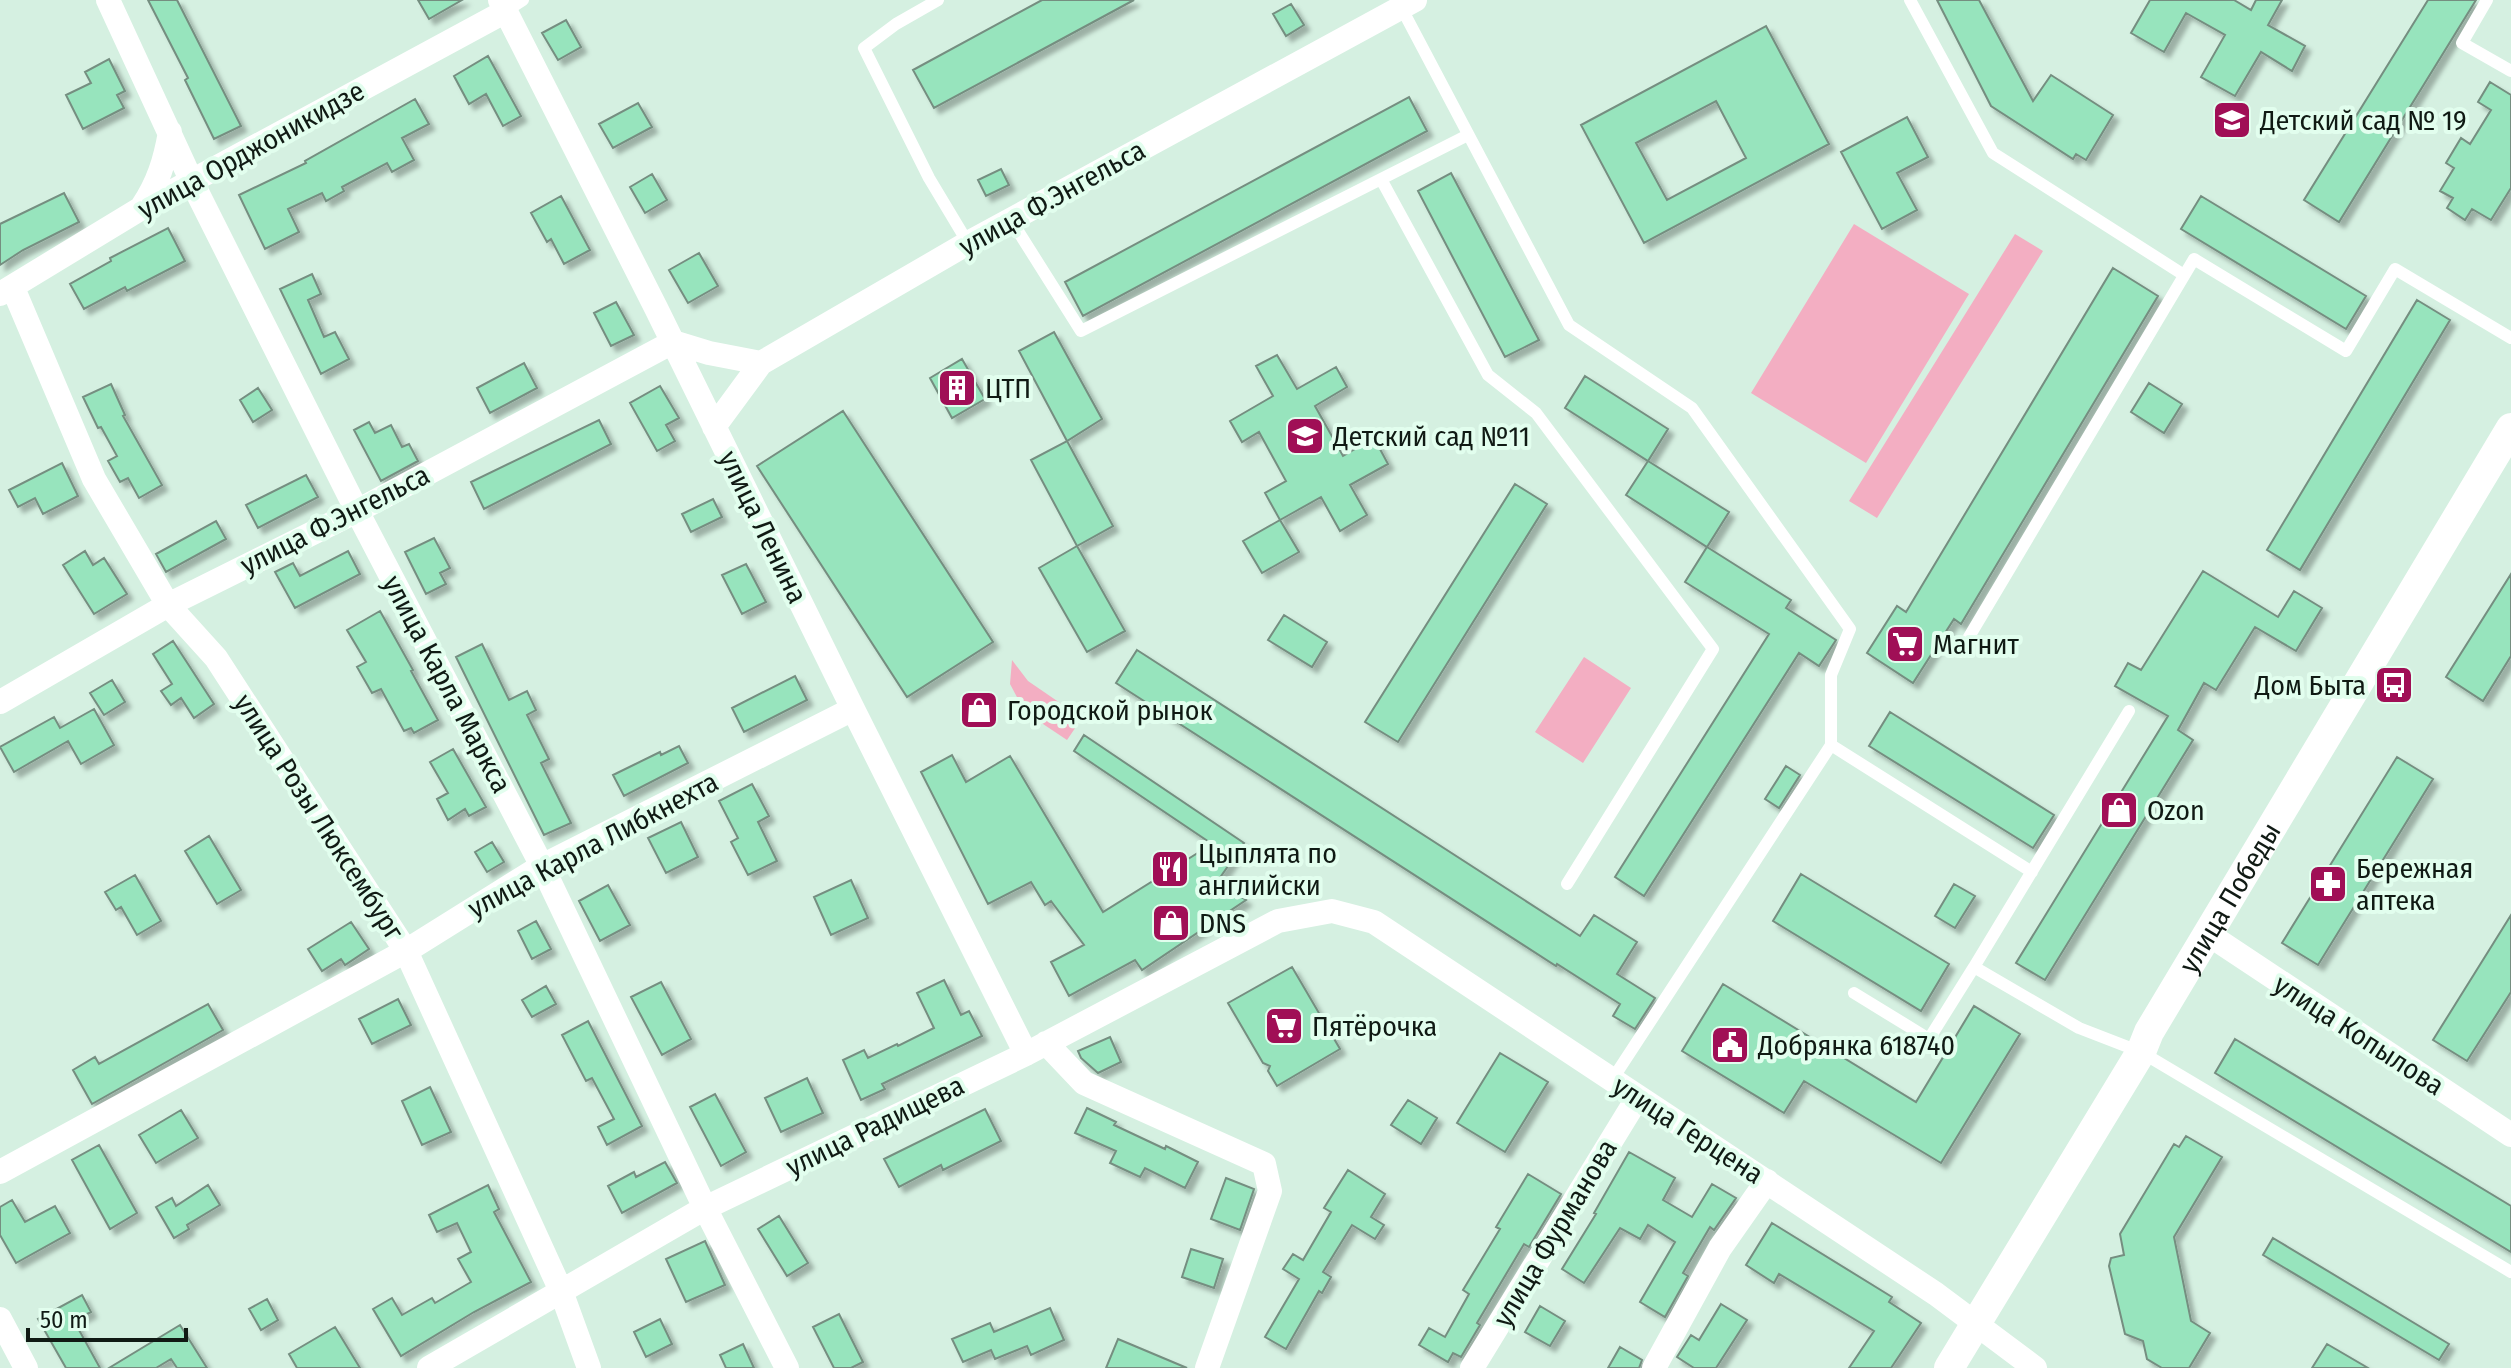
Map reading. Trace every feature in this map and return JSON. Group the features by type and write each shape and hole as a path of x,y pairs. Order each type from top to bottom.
{"street":[{"name":"улица Карла Маркса","path":"108,0 192,182 357,511 542,866 705,1208 787,1368"},
{"name":"улица Орджоникидзе","path":"6,291 140,209 510,4"},
{"name":"улица Ленина","path":"510,4 853,709 1036,1048 1084,1083 1264,1164 1270,1191 1207,1368"},
{"name":"улица Ф.Энгельса","path":"714,427 761,363 968,243 1399,5"},
{"path":"140,209 156,186 170,132"},
{"name":"улица Розы Люксембург","path":"6,291 94,479 168,605 216,658 406,951 561,1291 589,1368"},
{"path":"673,342 761,363"},
{"name":"улица Ф.Энгельса","path":"0,702 168,605 357,511 673,342"},
{"name":"улица Победы","path":"1949,1368 2141,1052 2149,1032 2511,428"},
{"name":"улица Карла Либкнехта","path":"0,1172 406,951 542,866 853,709"},
{"name":"улица Радищева","path":"429,1368 705,1208 1036,1048 1278,921 1332,911"},
{"name":"улица Герцена","path":"1332,911 1374,922 1936,1294 2035,1368"},
{"name":"улица Копылова","path":"2208,934 2511,1135"},
{"name":"улица Фурманова","path":"1472,1368 1638,1097"},
{"path":"1654,1368 1720,1248 1767,1181"},
{"path":"0,1319 26,1368"}],"lane":[{"path":"938,0 896,24 864,48 929,178 968,243"},
{"path":"1910,0 1993,153 2184,275"},
{"path":"2487,0 2462,43 2511,71"},
{"path":"1399,5 1569,325 1692,408 1850,629 1831,675 1831,745 1612,1080"},
{"path":"1011,220 1081,331 1468,135"},
{"path":"1381,179 1488,375 1536,413 1713,649 1567,884"},
{"path":"1960,652 2194,259 2346,351 2395,269 2511,338"},
{"path":"1854,993 1929,1039 2129,711"},
{"path":"1831,745 2032,872"},
{"path":"1974,967 2079,1028 2141,1052 2511,1272"}],"shaded area":[{"path":"1854,224 1969,294 1866,463 1751,393"},
{"path":"2015,234 2043,251 1877,518 1849,501"},
{"path":"1584,657 1631,688 1583,763 1535,732"},
{"path":"1012,660 1028,681 1082,718 1067,740 1025,712 1010,684"}],"building":[{"path":"148,0 177,0 241,126 214,139 185,80 188,78"},
{"path":"418,0 462,0 429,19"},
{"path":"1042,0 1134,0 934,108 913,70"},
{"path":"1937,0 1979,0 2033,101 2051,75 2113,115 2086,160 2076,154 2073,159 1991,106"},
{"path":"2150,0 2234,0 2251,10 2256,0 2282,0 2268,25 2305,46 2292,71 2261,52 2235,96 2201,77 2225,35 2186,13 2164,52 2131,33"},
{"path":"2428,0 2476,0 2339,222 2304,200"},
{"path":"1291,4 1304,25 1286,36 1273,14"},
{"path":"566,20 581,47 558,60 542,33"},
{"path":"1766,26 1829,144 1644,243 1581,125","holes":["1716,101 1746,158 1667,200 1636,143"]},
{"path":"488,56 521,116 503,126 486,94 469,104 454,76"},
{"path":"109,59 125,91 117,95 124,108 83,129 66,95 91,83 85,72"},
{"path":"2490,82 2511,95 2511,188 2491,220 2472,209 2465,220 2447,208 2453,198 2440,191 2454,168 2446,163 2461,138 2470,144 2491,110 2478,102"},
{"path":"1409,97 1427,131 1083,316 1065,282"},
{"path":"415,99 429,124 402,138 414,160 392,172 387,163 342,187 344,191 326,201 322,193 288,209 299,232 265,249 239,195 306,163"},
{"path":"638,103 652,127 613,148 599,124"},
{"path":"1907,117 1928,157 1897,173 1917,210 1882,229 1841,152"},
{"path":"1001,169 1009,185 986,196 978,180"},
{"path":"1451,173 1539,340 1505,357 1418,191"},
{"path":"652,174 667,200 645,213 630,187"},
{"path":"64,193 79,222 0,265 0,224"},
{"path":"561,196 590,250 564,264 551,239 547,242 531,213"},
{"path":"2201,196 2366,296 2346,329 2181,229"},
{"path":"168,228 185,261 84,309 70,284 111,261 110,258"},
{"path":"699,253 718,286 688,303 669,270"},
{"path":"2113,268 2158,296 1961,624 1954,619 1913,683 1867,653 1897,606 1906,612"},
{"path":"312,274 321,294 308,300 324,337 335,332 349,359 321,374 280,289"},
{"path":"2417,300 2450,320 2300,570 2267,550"},
{"path":"616,302 634,335 611,346 594,313"},
{"path":"1054,332 1102,419 1067,441 1019,351"},
{"path":"1277,355 1297,389 1336,367 1347,387 1315,406 1343,456 1374,438 1388,464 1350,485 1367,515 1340,531 1321,497 1280,520 1265,493 1286,481 1259,432 1242,442 1230,421 1273,396 1256,366"},
{"name":"ЦТП","path":"962,359 985,399 952,418 930,378"},
{"path":"524,363 537,388 490,413 477,388"},
{"path":"1585,376 1668,429 1648,461 1565,408"},
{"path":"2149,383 2182,404 2164,433 2131,412"},
{"path":"111,384 123,416 162,485 139,498 128,478 120,482 108,461 117,456 101,427 98,428 83,397"},
{"path":"660,386 679,418 666,425 675,441 657,451 630,403"},
{"path":"258,388 272,410 253,422 240,400"},
{"path":"843,411 993,642 907,697 757,466"},
{"path":"599,420 611,444 484,509 471,482"},
{"path":"369,422 375,433 391,425 402,447 409,444 418,461 381,481 354,430"},
{"path":"1067,441 1113,526 1077,546 1031,460"},
{"path":"1648,461 1729,512 1707,547 1626,495"},
{"path":"62,463 78,496 43,514 35,498 18,507 9,490"},
{"path":"306,475 318,497 258,528 246,505"},
{"path":"1515,484 1547,504 1398,742 1365,722"},
{"path":"713,499 722,517 691,532 682,514"},
{"path":"1280,520 1299,552 1262,573 1243,541"},
{"path":"216,521 226,539 166,572 156,554"},
{"path":"434,538 450,568 440,573 446,584 426,594 405,552"},
{"path":"1077,546 1125,631 1087,652 1039,568"},
{"path":"1707,547 1791,600 1786,608 1836,640 1819,666 1799,653 1644,896 1615,877 1769,634 1685,582"},
{"path":"85,551 93,565 104,558 127,594 94,614 63,565"},
{"path":"348,551 360,574 295,608 275,572 293,563 300,576"},
{"path":"746,564 766,602 742,614 722,575"},
{"path":"2203,571 2278,617 2294,591 2322,608 2296,651 2255,627 2216,690 2204,683 2178,730 2193,740 2045,980 2016,963 2168,716 2115,686 2128,663 2141,670"},
{"path":"2511,574 2511,656 2483,701 2446,677"},
{"path":"380,611 438,720 414,733 411,728 404,731 381,689 372,693 357,667 366,662 347,630"},
{"path":"1284,615 1327,642 1312,667 1268,640"},
{"path":"173,641 214,704 194,718 181,698 171,705 161,691 172,684 153,654"},
{"path":"482,644 509,700 527,691 536,710 527,715 549,759 541,763 571,823 544,835 456,657"},
{"path":"1137,650 1580,936 1594,915 1637,942 1617,974 1655,998 1635,1029 1613,1016 1620,1004 1116,683"},
{"path":"795,676 807,700 744,732 732,708"},
{"path":"112,680 125,702 104,715 90,693"},
{"path":"94,709 114,745 81,764 68,741 14,772 0,747 54,717 60,728"},
{"path":"1890,712 2054,815 2033,848 1869,746"},
{"path":"1084,735 1244,843 1217,882 1246,900 1142,970 1135,960 1069,996 1051,962 1084,945 1051,901 1045,905 1031,882 988,904 921,772 952,755 966,782 1010,756 1103,912 1212,844 1074,751"},
{"path":"679,746 688,763 624,796 613,775"},
{"path":"453,749 486,807 469,816 465,809 448,820 437,799 448,793 430,762"},
{"path":"2397,757 2433,779 2318,965 2282,943"},
{"path":"1786,766 1800,775 1779,808 1765,799"},
{"path":"752,784 769,816 758,822 777,861 748,875 731,842 738,838 719,801"},
{"path":"681,822 698,857 666,873 648,838"},
{"path":"209,836 241,890 217,904 185,851"},
{"path":"492,842 504,862 487,872 475,852"},
{"path":"1801,874 1949,964 1921,1011 1773,921"},
{"path":"135,875 161,921 137,935 121,907 116,910 105,892"},
{"path":"851,880 868,918 831,935 814,897"},
{"path":"1954,884 1975,896 1955,928 1935,916"},
{"path":"608,885 630,925 600,941 579,901"},
{"path":"2511,915 2511,992 2467,1061 2433,1040"},
{"path":"536,921 551,949 532,959 518,931"},
{"path":"351,922 369,949 345,965 341,959 322,971 308,949"},
{"name":"Пятёрочка","path":"1292,967 1340,1049 1277,1086 1268,1071 1270,1066 1263,1063 1228,1003"},
{"path":"944,980 961,1015 969,1011 982,1036 882,1084 885,1089 861,1100 843,1060 864,1050 868,1058 934,1028 917,993"},
{"path":"661,982 691,1039 662,1055 631,997"},
{"path":"1723,984 1916,1102 1974,1006 2020,1034 1941,1163 1804,1081 1784,1113 1682,1051"},
{"path":"546,986 556,1004 532,1017 522,1000"},
{"path":"398,999 411,1025 372,1044 359,1019"},
{"path":"208,1004 223,1030 92,1104 73,1070 95,1057 99,1064"},
{"path":"588,1021 642,1126 607,1145 598,1127 614,1119 592,1078 586,1081 562,1035"},
{"path":"1110,1037 1121,1062 1098,1073 1081,1058 1078,1051"},
{"path":"2235,1039 2511,1206 2511,1252 2215,1073"},
{"path":"1500,1053 1548,1082 1505,1152 1457,1123"},
{"path":"807,1078 823,1113 781,1132 765,1098"},
{"path":"430,1087 451,1132 422,1145 402,1101"},
{"path":"715,1094 746,1152 721,1166 690,1107"},
{"path":"1408,1100 1437,1118 1421,1144 1391,1125"},
{"path":"1087,1108 1116,1122 1114,1125 1198,1162 1185,1188 1145,1168 1140,1177 1110,1163 1116,1151 1075,1133"},
{"path":"985,1109 1001,1141 943,1170 941,1165 899,1187 884,1159"},
{"path":"181,1110 198,1138 156,1163 139,1135"},
{"path":"2186,1136 2222,1157 2174,1237 2191,1321 2210,1333 2189,1368 2162,1368 2147,1359 2143,1341 2125,1334 2109,1266 2111,1258 2124,1255 2120,1234 2174,1144 2179,1147"},
{"path":"99,1145 137,1213 110,1229 72,1160"},
{"path":"1629,1152 1675,1178 1663,1200 1692,1217 1712,1184 1736,1198 1714,1230 1710,1227 1683,1273 1688,1276 1665,1317 1640,1302 1675,1242 1648,1225 1640,1239 1620,1228 1584,1283 1562,1269"},
{"path":"665,1162 677,1183 622,1213 608,1186 634,1172 636,1177"},
{"path":"1348,1170 1385,1194 1371,1217 1384,1225 1375,1239 1352,1225 1323,1272 1331,1277 1322,1293 1319,1291 1286,1349 1265,1337 1299,1279 1283,1269 1293,1254 1303,1260 1331,1212 1324,1208"},
{"path":"1528,1174 1561,1194 1529,1247 1524,1244 1477,1323 1480,1325 1461,1357 1453,1353 1448,1362 1419,1345 1429,1328 1445,1337 1469,1294 1463,1290 1500,1229 1496,1227"},
{"path":"1226,1178 1254,1189 1240,1230 1211,1219"},
{"path":"208,1185 220,1205 187,1225 189,1229 174,1238 156,1207 172,1198 176,1206"},
{"path":"488,1185 499,1209 494,1212 531,1282 401,1356 373,1309 392,1298 402,1315 432,1298 435,1303 471,1282 458,1259 471,1252 457,1223 437,1232 429,1215"},
{"path":"12,1200 25,1222 55,1206 70,1233 16,1263 0,1235 0,1207"},
{"path":"779,1216 808,1263 787,1276 758,1229"},
{"path":"1772,1223 1892,1297 1889,1302 1921,1323 1891,1368 1849,1368 1874,1331 1779,1274 1774,1283 1746,1265"},
{"path":"2273,1238 2449,1344 2439,1360 2263,1255"},
{"path":"705,1241 725,1285 686,1302 666,1259"},
{"path":"1191,1249 1223,1259 1214,1288 1182,1277"},
{"path":"82,1295 91,1312 74,1321 100,1368 66,1368 38,1319"},
{"path":"267,1299 278,1320 261,1330 249,1309"},
{"path":"1721,1304 1747,1320 1716,1368 1694,1368 1677,1357 1691,1335 1699,1340"},
{"path":"1540,1306 1565,1321 1550,1346 1525,1332"},
{"path":"1050,1308 1064,1340 1031,1355 1027,1346 995,1359 991,1350 963,1362 952,1339 990,1323 994,1332"},
{"path":"839,1314 863,1362 851,1368 834,1368 813,1327"},
{"path":"660,1319 672,1344 646,1357 634,1332"},
{"path":"180,1325 207,1368 177,1368 171,1359 156,1368 109,1368"},
{"path":"335,1327 360,1368 297,1368 289,1354"},
{"path":"1118,1339 1187,1368 1106,1368"},
{"path":"743,1344 754,1368 726,1368 720,1355"},
{"path":"2327,1344 2368,1368 2312,1368"},
{"path":"1620,1347 1642,1360 1639,1368 1608,1368"}],"place":[{"name":"Детский сад № 19","path":"2232,120"},
{"name":"ЦТП","path":"957,388"},
{"name":"Детский сад №11","path":"1305,436"},
{"name":"Магнит","path":"1905,644"},
{"name":"Дом Быта","path":"2394,685"},
{"name":"Городской рынок","path":"979,710"},
{"name":"Ozon","path":"2119,810"},
{"name":"Цыплята по английски","path":"1170,869"},
{"name":"Бережная аптека","path":"2328,884"},
{"name":"DNS","path":"1171,923"},
{"name":"Пятёрочка","path":"1284,1026"},
{"name":"Добрянка 618740","path":"1730,1045"}]}
